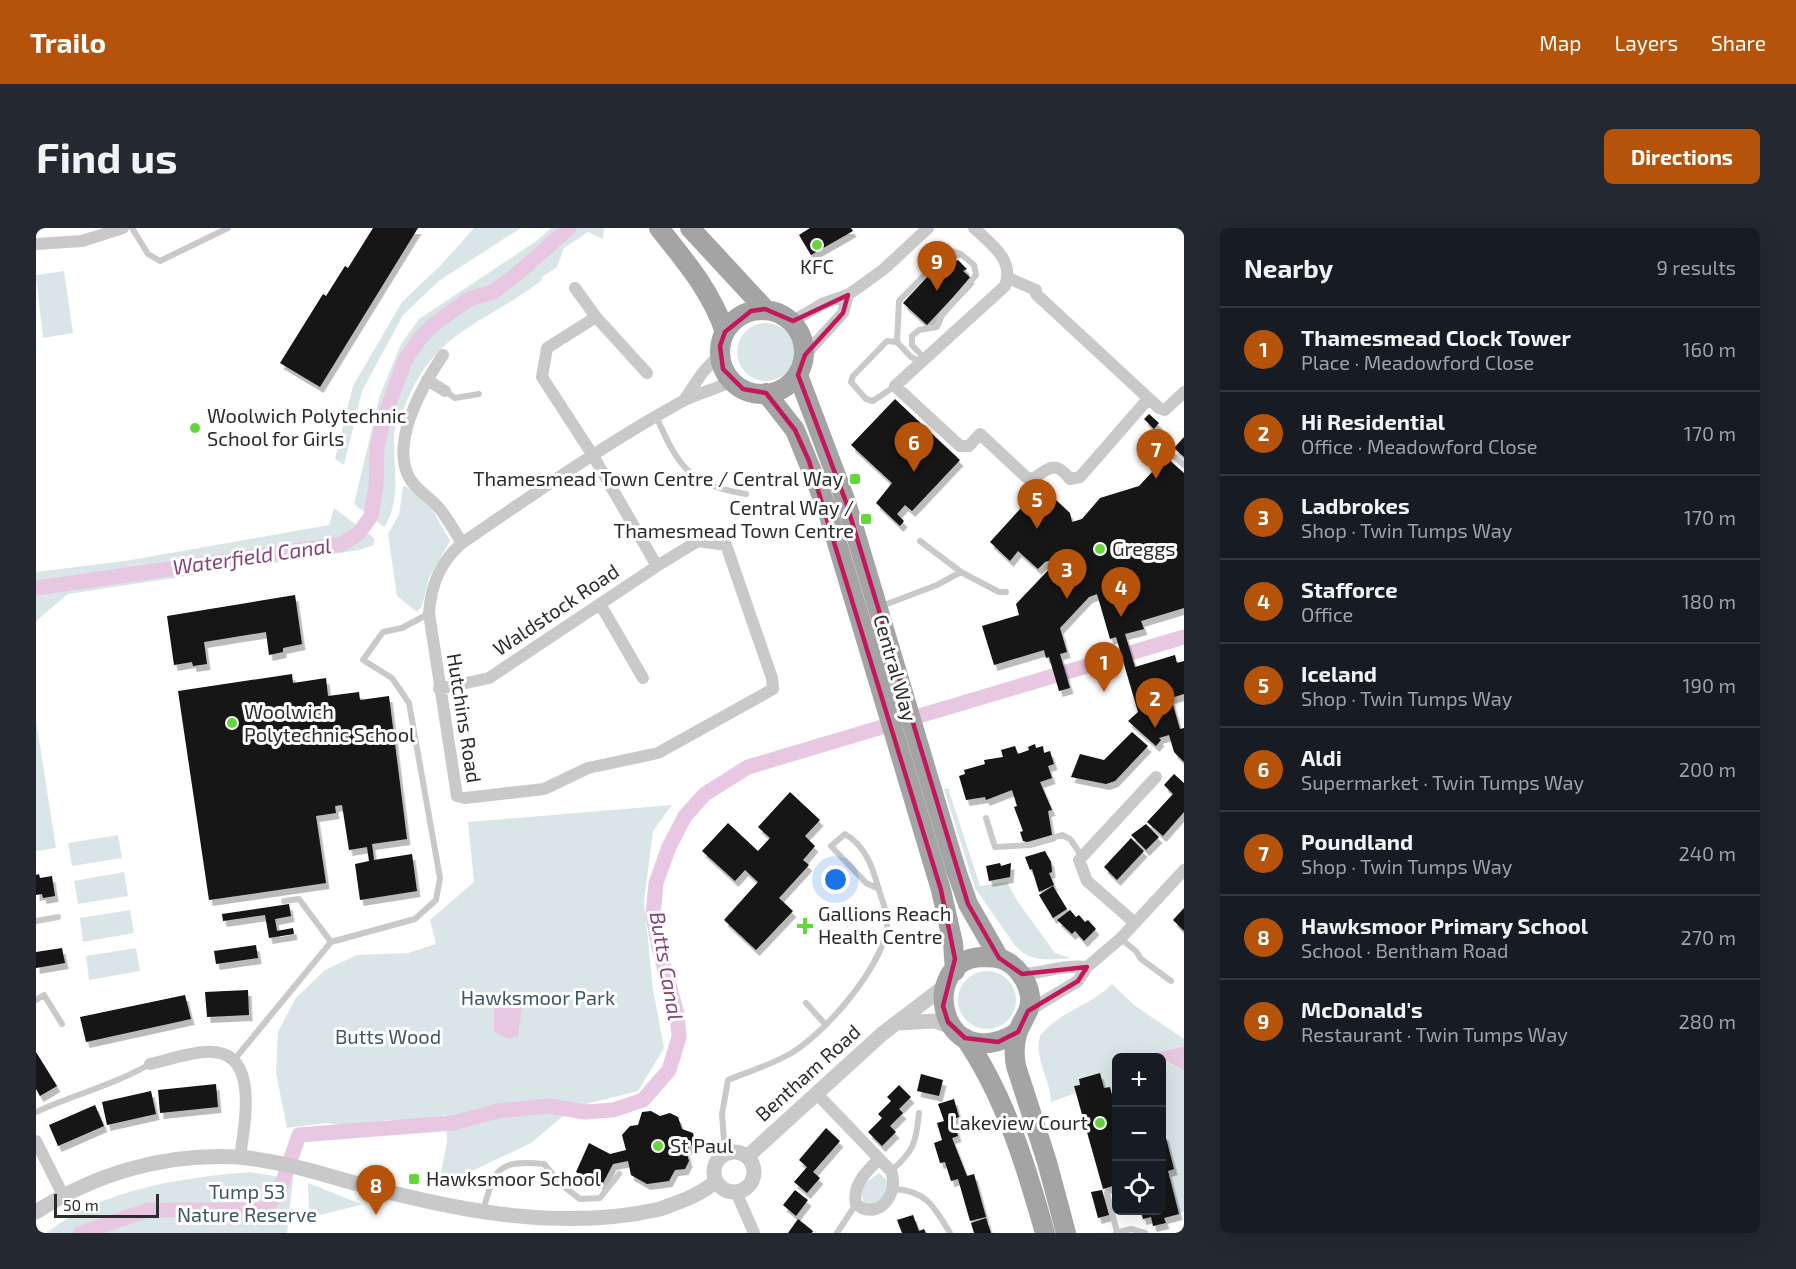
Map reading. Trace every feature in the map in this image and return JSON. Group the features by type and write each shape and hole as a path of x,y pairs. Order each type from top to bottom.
{"main road":[{"path":"659,228 701,279 725,332"},
{"path":"690,228 765,309"},
{"path":"765,309 783,314 793,321 801,334 805,355 798,375 778,391 766,393 743,389 732,381 723,369 720,354 725,332 734,320 751,310 765,309"},
{"name":"Central Way","path":"798,375 843,492 878,607 893,698"},
{"name":"Central Way","path":"766,393 795,430 809,460 893,698 953,943 950,978 943,1006 948,1022 980,1059 1004,1110 1029,1177 1045,1233"},
{"name":"Central Way","path":"905,740 968,904 999,958 1022,975"},
{"path":"950,978 974,958 999,958"},
{"path":"1022,975 1030,996 1028,1011 1018,1032 1014,1050 1016,1066 1047,1162 1066,1233"},
{"path":"959,1033 980,1043 998,1042 1018,1032"}],"street":[{"path":"36,244 82,241 123,228"},
{"path":"793,321 824,303 848,295 884,269 928,228"},
{"path":"974,228 1001,254 1008,269 1008,278 1000,291 895,386 960,446 969,446 980,434 1026,477 1033,479 1045,468 1053,466 1058,467 1070,479 1080,477 1148,399"},
{"path":"1008,278 1036,290 1036,294 1159,408 1165,410 1170,408 1184,392"},
{"path":"575,288 596,317 646,373"},
{"path":"805,355 843,313 848,295"},
{"path":"596,317 547,348 542,377 592,454 657,566"},
{"name":"Hutchins Road","path":"684,400 703,372 720,354"},
{"path":"443,355 427,380 407,431 405,463 416,489 439,508 462,543"},
{"path":"427,380 445,391"},
{"name":"Hutchins Road","path":"732,381 712,391 684,400 592,454 462,543 445,561 438,573 430,598 429,613 455,788 457,796 465,798 544,789 588,768 658,753 765,696"},
{"name":"Waldstock Road","path":"439,688 489,678 698,541 726,545 772,678 773,689 765,696"},
{"path":"600,604 643,678"},
{"path":"1135,923 1087,881 1079,865 1081,855 1156,777"},
{"path":"1028,1011 1078,981 1088,967 1121,938 1184,870"},
{"path":"1022,975 1075,965 1088,967"},
{"name":"Bentham Road","path":"748,1156 818,1095 847,1065 950,978"},
{"path":"898,1023 935,1021 959,1033"},
{"path":"150,1064 206,1052 219,1053 234,1060 245,1078 248,1090 240,1158"},
{"path":"818,1095 891,1171 895,1189 884,1204 876,1209 861,1209 856,1204 854,1194 858,1184 879,1159"},
{"path":"36,1141 63,1195"},
{"path":"739,1151 748,1156 755,1168 755,1175 749,1186 736,1192 723,1189 716,1181 715,1166 725,1153 739,1151"},
{"path":"36,1212 63,1195 96,1180 142,1166 185,1159 240,1158 274,1162 481,1217 530,1225 578,1226 622,1221 684,1200 716,1181"},
{"path":"736,1192 754,1233"}],"lane":[{"path":"132,228 148,254 160,261 228,228"},
{"path":"897,342 899,301 937,262 961,255 974,265 976,275 942,315 937,327 919,330 912,336 912,345 922,360"},
{"path":"895,386 873,401 866,399 851,382 853,376 887,340 897,342 911,357 922,360"},
{"path":"445,391 456,398 479,393"},
{"path":"656,416 677,461 691,476 724,490 746,494"},
{"path":"1175,457 1184,465"},
{"path":"920,541 961,572 999,592 1005,592"},
{"path":"878,607 938,585 961,572"},
{"path":"234,1060 331,942 415,919 436,900 440,878 409,703 392,678 363,660 383,632 402,628 429,613"},
{"path":"986,818 995,847 1030,844 1062,835 1070,839 1081,855"},
{"path":"725,1153 722,1114 728,1080 787,1056 805,1044 844,1007 878,950 886,928 886,908 867,854 845,834 831,846 867,883 879,889"},
{"path":"284,901 299,899 331,942"},
{"path":"36,921 58,917"},
{"path":"1121,938 1136,951 1141,959 1171,981"},
{"path":"36,1000 44,995 62,1024"},
{"path":"806,1003 825,1024"},
{"path":"36,1112 102,1084 131,1075 150,1064"},
{"path":"891,1171 913,1149 919,1113"},
{"path":"481,1217 493,1176 512,1162 544,1164 563,1186 580,1199 600,1198 620,1174"},
{"path":"895,1189 908,1190 930,1201 950,1233"},
{"path":"1107,1193 1117,1233 1131,1229 1144,1233"},
{"path":"837,1233 856,1204"}],"highlighted area":[{"path":"848,295 843,313 805,355 798,375 846,502 968,904 999,958 1022,974 1087,967 1078,981 1028,1011 1018,1032 998,1042 965,1038 948,1022 943,1006 955,959 941,890 809,461 795,430 766,393 743,389 723,369 720,346 725,332 751,311 765,309 793,321"}],"green space":[{"path":"474,228 521,228 440,280 403,315 362,391 344,465 335,459 353,386 402,302 442,264"},
{"path":"551,228 604,228 603,239 588,232 564,248 557,267 542,277 542,280 464,331 431,359 418,379 395,428 395,495 390,517 384,527 354,504 380,395 401,344 419,319 535,242"},
{"path":"64,271 73,333 43,338 36,275"},
{"path":"760,323 772,323 787,331 795,346 795,358 787,373 772,381 760,381 745,373 737,358 737,346 745,331"},
{"path":"403,486 432,509 450,541 429,578 422,606 417,612 397,596 388,534 399,515"},
{"path":"334,508 374,538 374,545 359,550 68,594 36,621 36,572 125,561 329,525"},
{"path":"36,720 56,848 36,851"},
{"path":"948,788 980,886 1007,882 1018,902 1055,953 1071,958 1039,959 1025,954 1013,943 975,888 944,789"},
{"name":"Hawksmoor Park","path":"672,805 653,831 644,901 653,989 664,1048 638,1091 574,1107 531,1143 438,1187 447,1142 446,1115 430,1120 387,1120 356,1127 326,1123 287,1128 276,1073 278,1032 296,998 325,970 357,955 408,953 436,944 430,920 474,882 468,822"},
{"path":"118,835 122,858 72,866 68,843"},
{"path":"124,872 128,896 78,904 74,881"},
{"path":"130,910 134,933 83,942 80,918"},
{"path":"136,948 140,971 89,980 86,956"},
{"path":"987,971 998,973 1011,984 1016,1000 1014,1011 1003,1024 987,1029 976,1027 963,1016 958,1000 960,989 971,976"},
{"path":"1112,984 1134,1005 1184,1039 1184,1046 1156,1053 1112,1053 1112,1094 1110,1087 1104,1088 1099,1073 1079,1079 1080,1085 1074,1086 1076,1093 1051,1102 1040,1060 1038,1044 1040,1036 1056,1021"},
{"path":"1166,1062 1184,1070 1184,1211 1179,1214 1168,1171 1174,1168 1166,1139"},
{"name":"Tump 53 Nature Reserve","path":"249,1172 293,1179 287,1233 46,1233 92,1206 143,1188 169,1182"},
{"path":"879,1173 889,1182 885,1196 874,1205 864,1203 861,1193 865,1183"},
{"path":"308,1183 361,1204 309,1216"}],"shaded area":[{"path":"512,994 523,999 518,1036 509,1039 494,1032 494,1003"},
{"path":"1184,1046 1184,1070 1166,1061 1166,1053 1155,1053"}],"building":[{"path":"373,228 418,228 320,387 280,363 323,294 326,296 345,266 348,268"},
{"name":"KFC","path":"810,228 851,228 853,231 811,255 799,235"},
{"path":"958,260 967,269 963,271 971,278 927,325 903,303 939,264 941,266"},
{"path":"895,399 960,460 912,511 905,505 897,514 904,521 900,526 876,503 892,483 851,445"},
{"path":"1149,414 1159,423 1154,429 1144,419"},
{"path":"1184,437 1184,457 1174,448"},
{"path":"1166,457 1184,473 1184,608 1141,621 1144,629 1125,634 1135,667 1175,655 1177,663 1184,661 1184,694 1171,698 1180,729 1184,728 1184,762 1174,752 1169,735 1159,738 1161,740 1156,746 1128,721 1138,712 1116,637 1110,639 1097,594 1089,597 1060,628 1067,652 1060,654 1070,688 1059,691 1049,657 1046,658 1044,650 994,665 982,626 1019,615 1016,604 1055,563 1054,559 1045,562 1038,569 1018,551 1010,561 990,542 1041,486 1070,513 1072,522 1082,519 1100,498 1139,486"},
{"path":"295,595 302,644 283,648 283,652 269,655 266,632 204,642 207,664 193,666 192,662 174,665 167,616"},
{"path":"292,674 293,683 326,678 328,696 359,692 360,700 389,696 407,839 372,844 374,860 412,854 417,891 360,900 355,864 369,861 367,847 349,850 342,805 335,806 336,813 316,816 326,883 209,900 178,691"},
{"path":"1132,732 1148,746 1115,781 1106,784 1071,777 1080,754 1104,760"},
{"path":"1035,744 1036,748 1043,746 1044,753 1050,751 1054,764 1048,766 1052,778 1040,782 1052,810 1048,811 1052,835 1027,842 1023,841 1020,832 1023,831 1014,807 1017,806 1012,790 986,800 985,797 966,800 959,776 965,774 964,770 985,764 984,760 1003,757 1001,750 1015,746 1018,754 1029,750 1028,747"},
{"path":"1174,774 1184,783 1184,812 1163,836 1147,822 1173,794 1164,785"},
{"path":"790,792 820,820 805,836 815,846 803,860 809,865 779,898 793,911 756,950 724,920 758,882 745,870 735,881 702,851 728,823 758,851 770,838 758,827"},
{"path":"1146,824 1159,837 1146,850 1131,835"},
{"path":"1131,838 1144,851 1117,880 1104,867"},
{"path":"1045,851 1051,862 1052,872 1049,873 1054,885 1039,892 1032,869 1030,870 1025,857"},
{"path":"1000,863 1001,866 1011,863 1010,877 989,881 986,866"},
{"path":"39,874 40,878 52,876 55,896 43,898 42,894 36,895 36,875"},
{"path":"1053,886 1067,909 1053,918 1039,895"},
{"path":"289,904 291,916 275,919 277,931 293,928 294,934 269,938 265,915 223,921 222,914"},
{"path":"1184,908 1184,931 1173,920"},
{"path":"1070,910 1085,922 1088,920 1096,929 1084,941 1075,931 1072,934 1057,920"},
{"path":"256,945 258,958 216,964 214,951"},
{"path":"62,948 65,963 36,968 36,952"},
{"path":"248,990 249,1015 207,1017 205,992"},
{"path":"185,995 191,1019 86,1042 80,1017"},
{"path":"36,1052 57,1086 40,1096 36,1089"},
{"name":"Lakeview Court","path":"1100,1073 1104,1088 1110,1087 1112,1095 1112,1186 1103,1189 1074,1086 1080,1085 1079,1079"},
{"path":"921,1074 943,1080 939,1096 917,1091"},
{"path":"216,1084 218,1107 160,1113 158,1090"},
{"path":"899,1085 911,1097 899,1109 903,1113 890,1126 896,1132 882,1146 868,1132 882,1118 878,1114 891,1101 887,1097"},
{"path":"151,1091 156,1114 107,1125 102,1102"},
{"path":"954,1099 959,1117 953,1119 958,1136 952,1138 967,1176 974,1174 986,1217 970,1221 958,1179 951,1181 945,1162 940,1163 934,1143 942,1140 937,1123 944,1121 938,1104"},
{"path":"95,1105 104,1126 58,1146 49,1125"},
{"name":"St Paul","path":"651,1111 660,1116 670,1113 678,1117 682,1129 693,1133 695,1142 686,1150 689,1161 685,1169 675,1170 669,1181 647,1184 631,1175 628,1161 613,1164 602,1185 576,1172 589,1143 610,1154 626,1150 622,1135 630,1126 638,1125 642,1112"},
{"path":"826,1128 840,1141 813,1172 820,1178 807,1193 794,1182 807,1167 799,1160"},
{"path":"1166,1138 1174,1169 1168,1171 1179,1214 1164,1218 1166,1223 1153,1226 1151,1217 1143,1219 1142,1215 1166,1215"},
{"path":"795,1190 808,1200 796,1216 783,1205"},
{"path":"1102,1190 1109,1215 1098,1218 1091,1192"},
{"path":"913,1215 919,1231 924,1229 926,1233 902,1233 897,1220"},
{"path":"986,1218 991,1233 974,1233 971,1223"},
{"path":"798,1219 813,1231 812,1233 788,1233"}],"waterway":[{"name":"Waterfield Canal","path":"36,588 342,544 359,533 371,516 376,486 377,448 383,421 405,360 421,337 433,325 469,299 493,292 569,228"},
{"name":"Butts Canal","path":"81,1233 148,1210 264,1210 280,1190 299,1135 453,1123 498,1111 549,1106 585,1112 613,1110 643,1100 669,1070 679,1037 677,1014 659,948 653,915 656,883 669,847 685,816 705,794 748,767 1184,637"}],"place":[{"name":"KFC","path":"817,245"},
{"name":"McDonald's","path":"937,291"},
{"name":"Woolwich Polytechnic School for Girls","path":"195,428"},
{"name":"Aldi","path":"914,472"},
{"name":"Thamesmead Town Centre / Central Way","path":"855,479"},
{"name":"Poundland","path":"1156,479"},
{"name":"Central Way / Thamesmead Town Centre","path":"866,519"},
{"name":"Iceland","path":"1037,529"},
{"name":"Greggs","path":"1100,549"},
{"name":"Ladbrokes","path":"1067,599"},
{"name":"Stafforce","path":"1121,617"},
{"name":"Thamesmead Clock Tower","path":"1104,692"},
{"name":"Woolwich Polytechnic School","path":"232,723"},
{"name":"Hi Residential","path":"1155,728"},
{"name":"Gallions Reach Health Centre","path":"805,926"},
{"name":"Lakeview Court","path":"1100,1123"},
{"name":"St Paul","path":"658,1146"},
{"name":"Hawksmoor School","path":"414,1179"},
{"name":"Hawksmoor Primary School","path":"376,1215"}],"park label":[{"name":"Butts Wood","path":"388,1037"}]}
